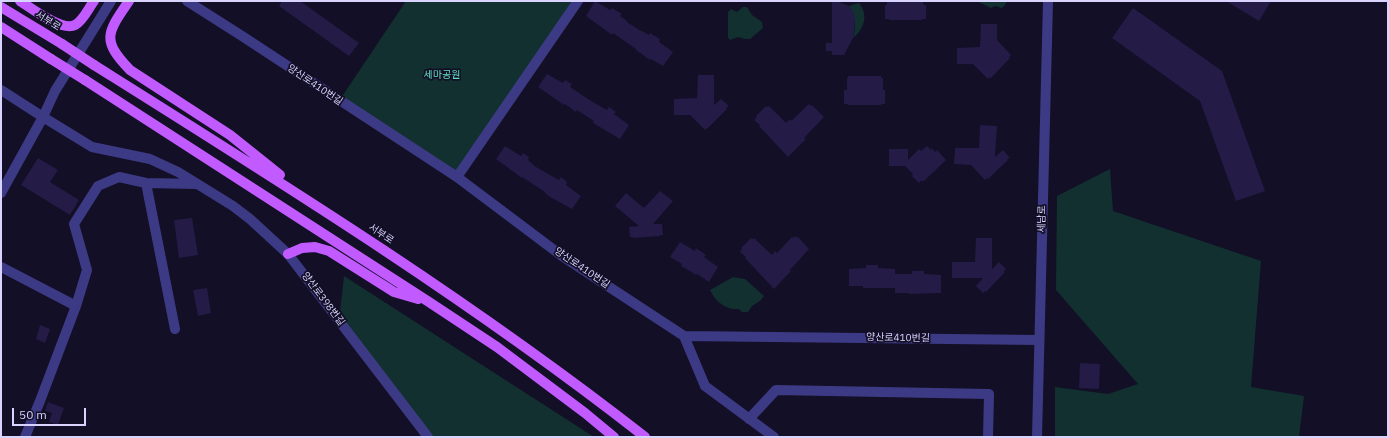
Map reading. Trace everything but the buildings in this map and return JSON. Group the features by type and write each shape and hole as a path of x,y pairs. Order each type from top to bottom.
{"main road":[{"path":"20,1 59,25 67,27 74,26 80,22 94,1"},
{"path":"129,1 114,22 110,34 111,48 119,59 130,70 230,135 326,212"},
{"name":"서부로","path":"1,7 269,174 326,212 512,337 594,397 645,437"},
{"path":"1,28 85,80 497,347 585,413 614,437"},
{"path":"288,254 302,248 315,247 328,250 394,292 429,302"}],"street":[{"path":"1,193 43,117 55,91 111,1"},
{"name":"양산로410번길","path":"187,1 457,177 562,256 684,336 1039,340"},
{"path":"457,177 578,1"},
{"name":"세남로","path":"1037,437 1048,1"},
{"name":"양산로398번길","path":"1,90 92,147 150,159 178,172 233,206 250,219 288,254 428,437"},
{"path":"25,437 76,306 87,270 74,224 98,186 119,177 146,183 197,184"},
{"path":"146,183 175,329"},
{"path":"1,267 76,306"},
{"path":"684,336 705,386 774,437"},
{"path":"749,419 776,390 989,394 988,437"}],"green space":[{"name":"세마공원","path":"406,1 580,1 457,177 339,101"},
{"path":"977,1 1007,1 1002,8 995,6 991,8"},
{"path":"859,3 864,12 864,22 860,30 853,38 855,21 849,6"},
{"path":"743,7 747,7 752,15 762,22 763,28 750,39 738,37 730,40 728,38 728,12 731,9 737,12"},
{"path":"1110,169 1113,211 1261,261 1251,387 1304,396 1299,437 1055,437 1055,387 1108,394 1138,384 1056,290 1057,196"},
{"path":"344,276 594,437 428,437 339,320"},
{"path":"733,277 745,279 764,296 760,301 752,306 748,312 742,312 739,309 733,309 722,305 714,297 710,290"}]}
